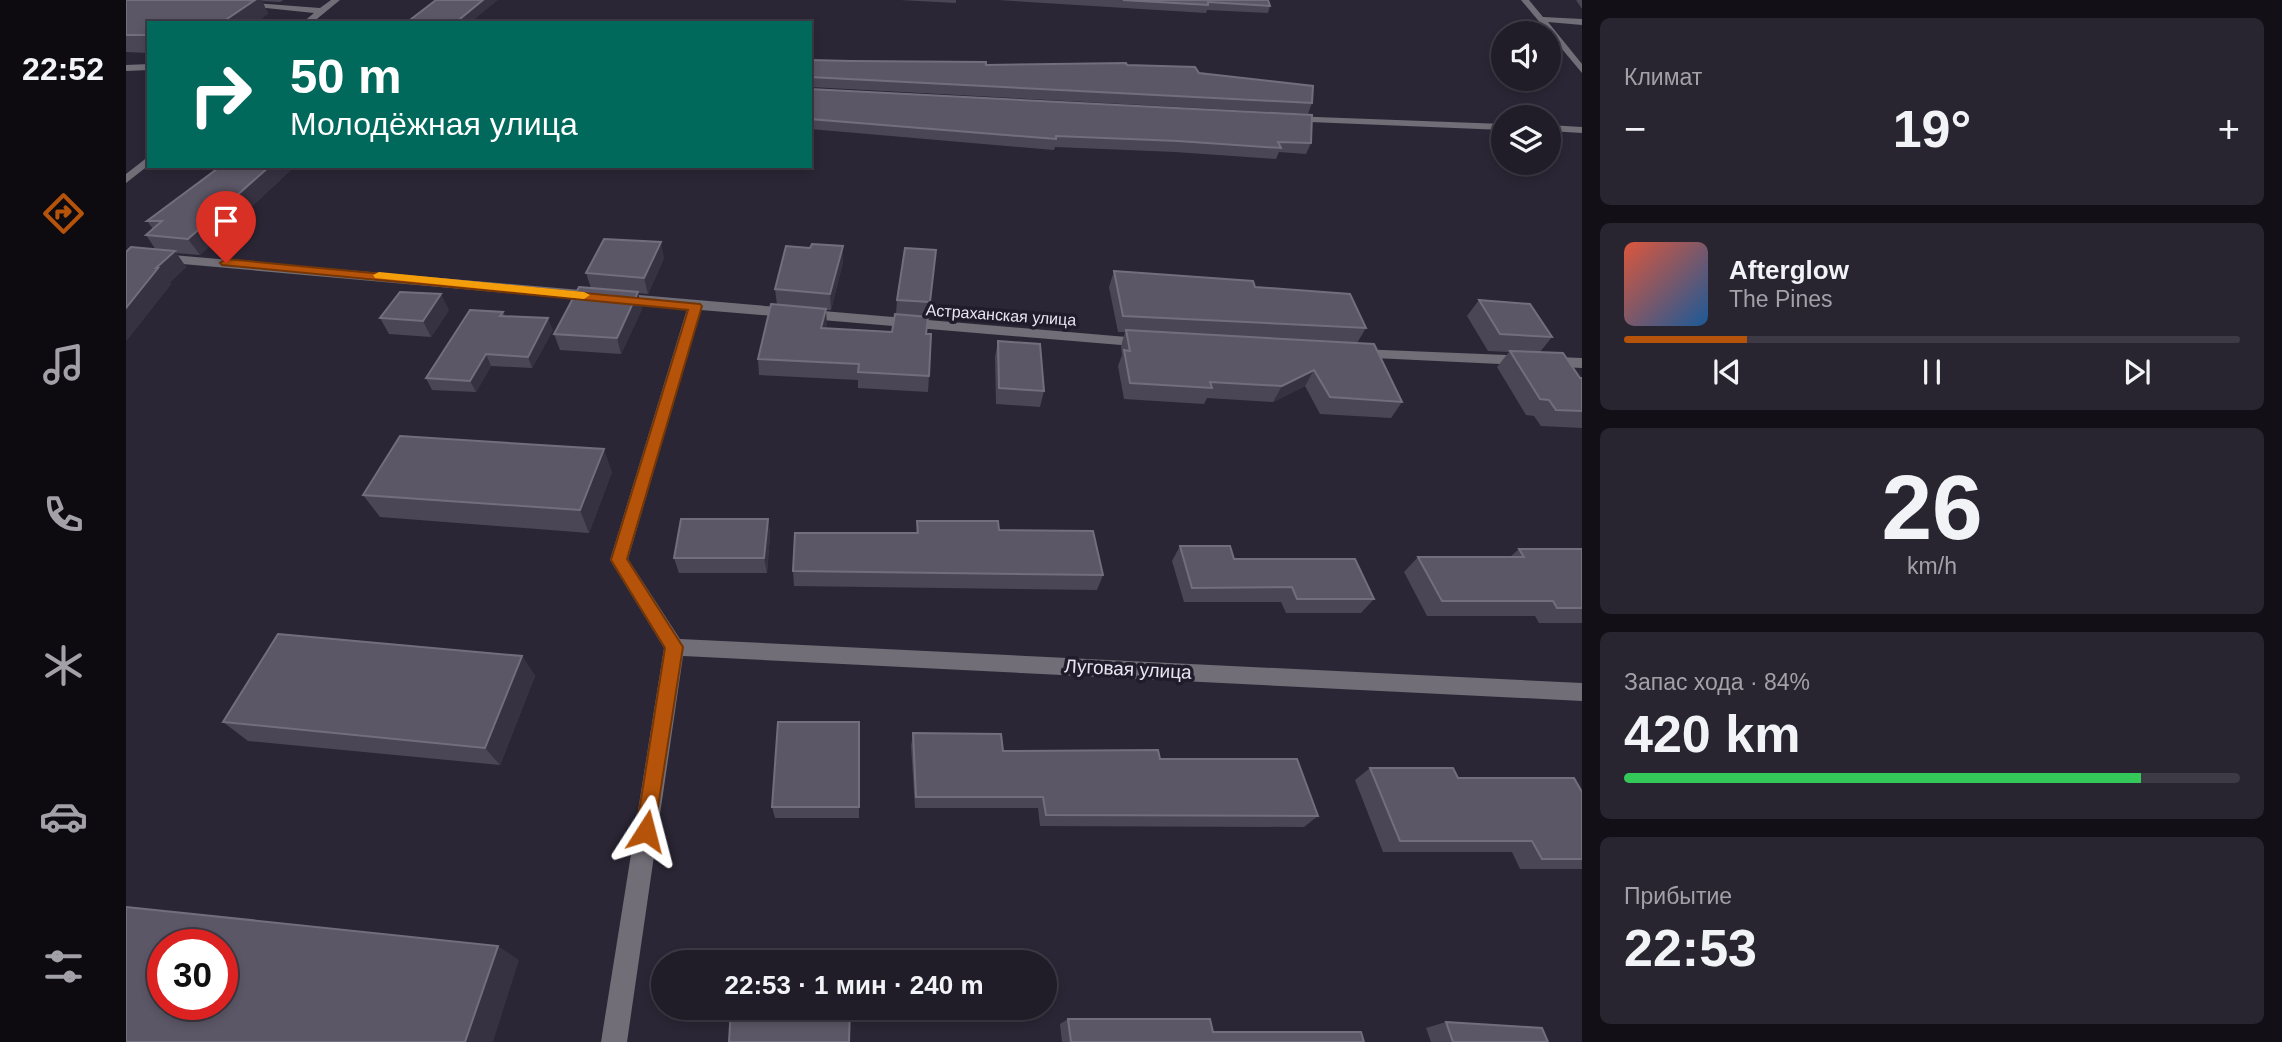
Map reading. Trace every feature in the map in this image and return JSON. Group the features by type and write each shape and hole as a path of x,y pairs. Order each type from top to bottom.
{"street":[{"path":"308,21 336,0"},
{"path":"1525,0 1582,70"},
{"path":"236,5 321,11"},
{"path":"1541,19 1582,22"},
{"path":"126,68 147,67"},
{"path":"1279,118 1491,127"},
{"path":"1561,129 1582,130"},
{"path":"126,180 147,161"},
{"name":"Астраханская улица","path":"126,255 351,272 953,330 1161,344"},
{"path":"614,1042 674,647 619,560 695,306"},
{"path":"1339,353 1582,363"},
{"name":"Луговая улица","path":"674,647 1582,692"}],"building":[{"path":"126,0 255,0 224,21 147,21 147,35 126,35"},
{"path":"436,0 483,0 457,21 409,21"},
{"path":"1123,0 1268,0 1270,6 1208,2 1208,5"},
{"path":"812,60 986,62 986,65 1126,63 1195,67 1199,73 1313,86 1312,103 812,77"},
{"path":"812,89 1312,115 1311,143 1278,142 1281,148 1056,136 1056,139 812,119"},
{"path":"218,168 268,168 188,239 146,235 162,221 147,221"},
{"path":"604,239 661,242 644,278 586,273"},
{"path":"812,244 843,246 830,294 775,289 786,246 810,248"},
{"path":"131,247 175,251 156,268 126,308 126,252"},
{"path":"905,248 936,250 930,302 897,300"},
{"path":"1114,271 1253,281 1255,287 1350,294 1366,328 1123,316"},
{"path":"579,287 638,292 617,338 554,334"},
{"path":"400,292 441,294 423,321 380,318"},
{"path":"1479,300 1530,304 1552,337 1500,334"},
{"path":"771,304 826,309 821,328 892,332 895,314 928,317 926,334 931,334 929,376 858,372 859,364 758,359"},
{"path":"470,310 503,312 500,316 548,318 528,357 486,354 470,381 426,378"},
{"path":"1126,330 1374,344 1402,402 1330,397 1314,370 1282,386 1210,382 1212,388 1130,383 1124,350 1130,351"},
{"path":"998,341 1040,344 1044,391 999,388"},
{"path":"1510,351 1563,353 1582,378 1582,411 1556,410 1549,400 1540,399"},
{"path":"400,436 604,449 580,510 363,495"},
{"path":"681,519 768,519 764,558 674,558"},
{"path":"917,521 998,521 999,530 1093,531 1103,575 793,571 795,533 918,533"},
{"path":"1180,546 1230,546 1234,559 1355,559 1374,599 1297,599 1292,587 1192,588"},
{"path":"1519,549 1582,549 1582,608 1557,608 1553,601 1442,601 1418,557 1524,557"},
{"path":"278,634 522,656 485,748 223,722"},
{"path":"778,722 859,722 859,807 772,807"},
{"path":"913,733 1001,734 1003,751 1158,750 1160,759 1297,759 1318,816 1046,815 1043,797 916,797"},
{"path":"1370,768 1453,768 1458,778 1574,778 1582,792 1582,859 1542,859 1532,841 1400,841"},
{"path":"126,907 498,946 465,1042 126,1042"},
{"path":"1068,1019 1210,1019 1213,1032 1361,1032 1364,1042 1071,1042"},
{"path":"730,1020 850,1020 849,1042 729,1042"},
{"path":"1446,1022 1542,1028 1548,1042 1453,1042"}],"slow traffic":[{"path":"379,275 584,295"}],"route":[{"path":"226,263 351,272 695,306 619,560 674,647 646,831"}]}
